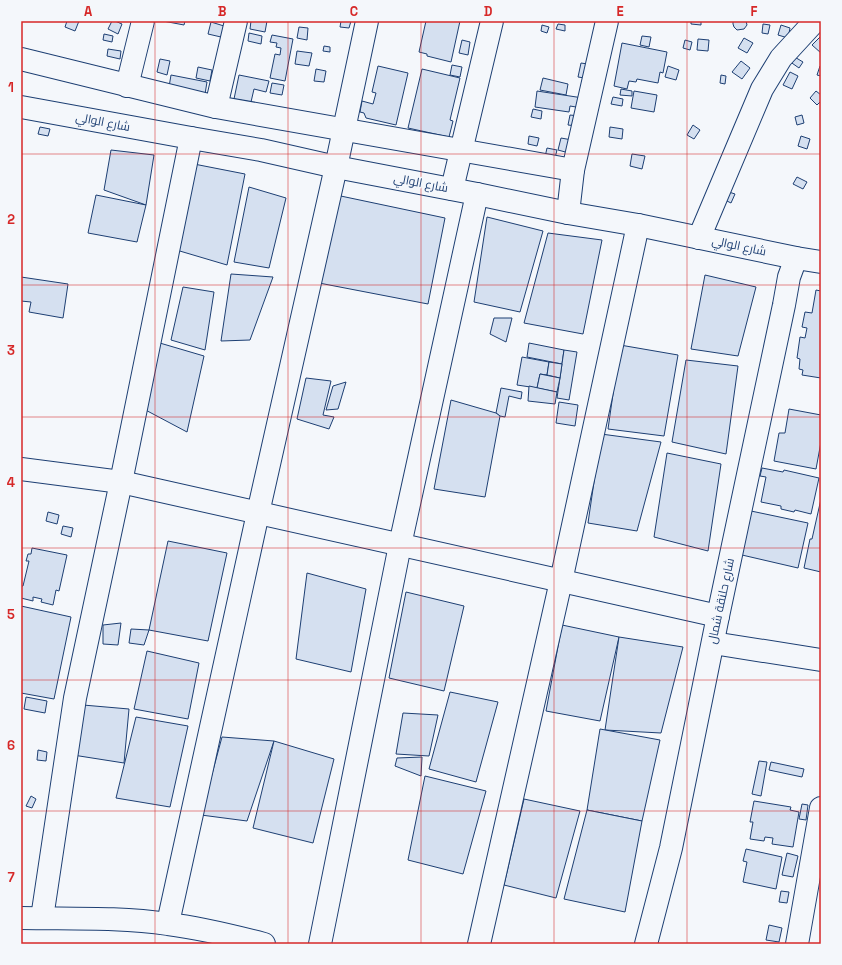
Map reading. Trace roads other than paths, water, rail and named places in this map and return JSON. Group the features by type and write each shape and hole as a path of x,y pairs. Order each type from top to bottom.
{"street":[{"path":"127,86 143,21"},
{"path":"216,107 236,21"},
{"path":"168,923 367,21"},
{"path":"452,189 492,21"},
{"path":"568,213 573,170 607,21"},
{"path":"699,238 762,89 781,58 815,21"},
{"path":"21,59 216,107 573,170"},
{"name":"شارع الوالي","path":"21,107 261,150 336,167 821,262"},
{"path":"191,138 121,482 74,698 31,918 118,919 168,923 223,933 264,944"},
{"path":"320,944 400,545 477,194"},
{"path":"479,944 561,581 638,225"},
{"name":"شارع حلنقة شمال","path":"646,944 671,848 712,643 789,277 796,258"},
{"path":"21,470 121,482 718,616"},
{"path":"712,643 821,660"},
{"path":"797,944 821,808"}]}
